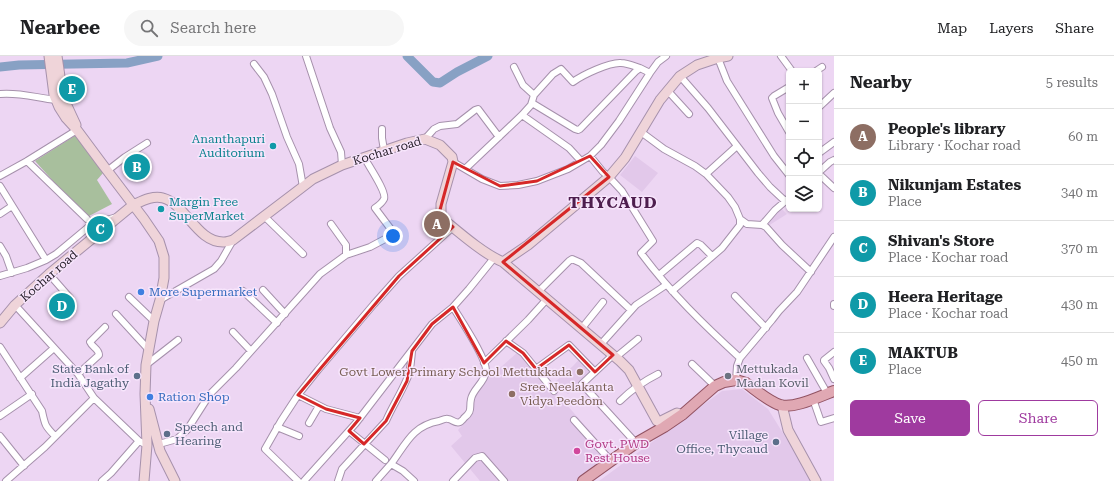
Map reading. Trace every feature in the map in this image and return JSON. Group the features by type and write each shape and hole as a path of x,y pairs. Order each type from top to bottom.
{"main road":[{"path":"583,481 636,443 682,415 715,386 724,382 736,380 746,383 768,399 782,405 798,404 830,392"}],"street":[{"path":"49,56 57,97 76,124 77,129 159,241 164,257 164,278 146,365 143,443 144,481"},
{"path":"57,56 57,97"},
{"path":"306,56 330,128 341,152 342,165"},
{"path":"666,56 658,62 619,121 601,145 590,156 568,169 537,181 518,185 500,186 482,179 452,162 440,210 444,220 494,258 503,262 601,344 629,370 649,408 659,422 677,413 682,415"},
{"path":"503,262 533,240 609,177 625,158 660,100 680,76 697,65 728,56"},
{"path":"781,56 790,68"},
{"path":"718,58 727,81 774,156 786,171"},
{"path":"465,169 528,109 534,95 553,74 561,69 573,82 580,76 617,63 623,63 640,68 650,73"},
{"path":"254,64 264,77 272,94 287,137 299,164 303,186"},
{"path":"514,67 523,85 534,95"},
{"path":"532,102 578,130 629,77 640,68"},
{"path":"680,76 708,108 770,187 786,199"},
{"path":"786,89 772,98 778,113 786,124"},
{"path":"668,91 689,114"},
{"path":"822,104 834,93"},
{"path":"0,94 28,95 42,99 57,97"},
{"path":"425,139 434,129 440,126 457,124 478,109 499,137"},
{"path":"522,115 569,148 581,160"},
{"path":"0,176 27,161 77,129"},
{"path":"382,129 384,150"},
{"path":"641,132 664,149 695,166 706,174 728,197 740,219 740,225 737,230 722,248 672,291"},
{"name":"Kochar road","path":"0,323 15,305 49,274 133,205 148,199 162,197 171,201 201,232 212,240 224,242 233,240 313,179 342,165 364,157 407,143 425,139 440,145 452,157 452,162"},
{"path":"822,151 834,142"},
{"path":"107,171 147,143"},
{"path":"706,174 737,146"},
{"path":"590,156 603,172 622,191 653,241 641,253 672,291 740,358"},
{"path":"159,444 177,439 187,430 210,394 236,368 320,274 346,255 370,247 385,239 392,233 375,208 385,198 364,157"},
{"path":"822,170 834,160"},
{"path":"27,161 87,219"},
{"path":"822,176 834,188"},
{"path":"0,186 46,260"},
{"path":"762,225 786,201"},
{"path":"0,214 12,206"},
{"path":"0,276 46,260 56,254 92,224 121,216"},
{"path":"264,216 303,254"},
{"path":"740,219 747,224 762,225 766,227 782,245 811,272"},
{"path":"331,224 346,245 346,255"},
{"path":"298,481 265,449 277,427 298,395 318,370 398,276 453,227"},
{"path":"736,380 737,366 740,358 779,311 797,292 834,237"},
{"path":"160,300 214,269 221,262 233,240"},
{"path":"659,275 696,243 701,245 712,256"},
{"path":"0,246 6,256 12,273"},
{"path":"304,481 360,418 432,324 453,307 494,258"},
{"path":"538,292 572,259 581,263 631,310"},
{"path":"49,274 70,298"},
{"path":"601,344 631,310 641,301 666,284"},
{"path":"263,290 285,314"},
{"path":"244,291 277,323"},
{"path":"735,296 766,328"},
{"path":"129,297 154,321"},
{"path":"484,363 547,299"},
{"path":"582,328 603,302"},
{"path":"15,305 78,374 94,398 143,443"},
{"path":"376,481 391,464 409,437 423,425 448,419 459,422 469,414 472,394 486,372 484,363 475,344 453,307"},
{"path":"116,314 148,350"},
{"path":"78,374 99,355 98,351 90,342 106,327"},
{"path":"233,332 251,351"},
{"path":"636,443 582,384 614,356 638,338"},
{"path":"146,365 178,340"},
{"path":"506,341 523,353 554,391"},
{"path":"536,369 569,345 595,372"},
{"path":"0,347 32,394 42,411 46,426 55,436"},
{"path":"20,378 54,348"},
{"path":"338,481 342,469 386,421 407,381 411,367 412,351"},
{"path":"834,352 824,360 834,379"},
{"path":"807,358 830,392"},
{"path":"692,364 715,386"},
{"path":"620,401 637,386 658,374"},
{"path":"0,416 32,394"},
{"path":"145,394 160,450 175,479 182,481"},
{"path":"298,395 326,409 360,418"},
{"path":"6,481 24,466 94,398"},
{"path":"813,398 821,422 834,418"},
{"path":"782,405 788,430 816,481"},
{"path":"309,423 319,406"},
{"path":"574,420 611,461"},
{"path":"277,427 299,436"},
{"path":"349,431 385,460"},
{"path":"0,438 24,466"},
{"path":"102,481 143,443"},
{"path":"453,481 475,458 482,456 504,481"},
{"path":"391,464 403,471 414,481"}],"highlighted area":[{"path":"590,156 609,177 503,262 613,355 595,372 569,345 536,369 523,353 506,341 484,363 453,307 432,324 412,351 407,381 386,421 364,444 349,431 360,418 326,409 298,395 399,276 453,227 444,220 440,210 453,162 500,186 537,181"}],"shaded area":[{"path":"635,156 658,173 642,192 620,175"},
{"path":"781,208 787,214 768,226 764,224"},
{"path":"519,351 612,456 578,481 480,481 451,446 462,436 458,430 474,412 473,398 483,383"},
{"name":"Govt Lower Primary School Mettukkada","path":"583,355 597,367 568,394 555,382"},
{"path":"742,389 768,409 811,481 599,481 722,391"}],"green space":[{"path":"76,135 103,173 97,180 112,204 89,216 65,194 35,161"}],"waterway":[{"path":"0,67 19,65 127,63 158,56"},
{"path":"407,56 433,82 440,83 457,72 488,56"}],"place":[{"name":"MAKTUB","path":"72,89"},
{"name":"Ananthapuri Auditorium","path":"273,146"},
{"name":"Nikunjam Estates","path":"137,167"},
{"name":"Margin Free SuperMarket","path":"161,209"},
{"name":"People's library","path":"437,224"},
{"name":"Shivan's Store","path":"100,229"},
{"name":"More Supermarket","path":"141,292"},
{"name":"Heera Heritage","path":"62,306"},
{"name":"Govt Lower Primary School Mettukkada","path":"580,372"},
{"name":"State Bank of India Jagathy","path":"137,376"},
{"name":"Mettukada Madan Kovil","path":"728,376"},
{"name":"Sree Neelakanta Vidya Peedom","path":"512,394"},
{"name":"Ration Shop","path":"150,397"},
{"name":"Speech and Hearing","path":"167,434"},
{"name":"Village Office, Thycaud","path":"776,442"},
{"name":"Govt. PWD Rest House","path":"577,451"}],"district":[{"name":"THYCAUD","path":"613,202"}]}
